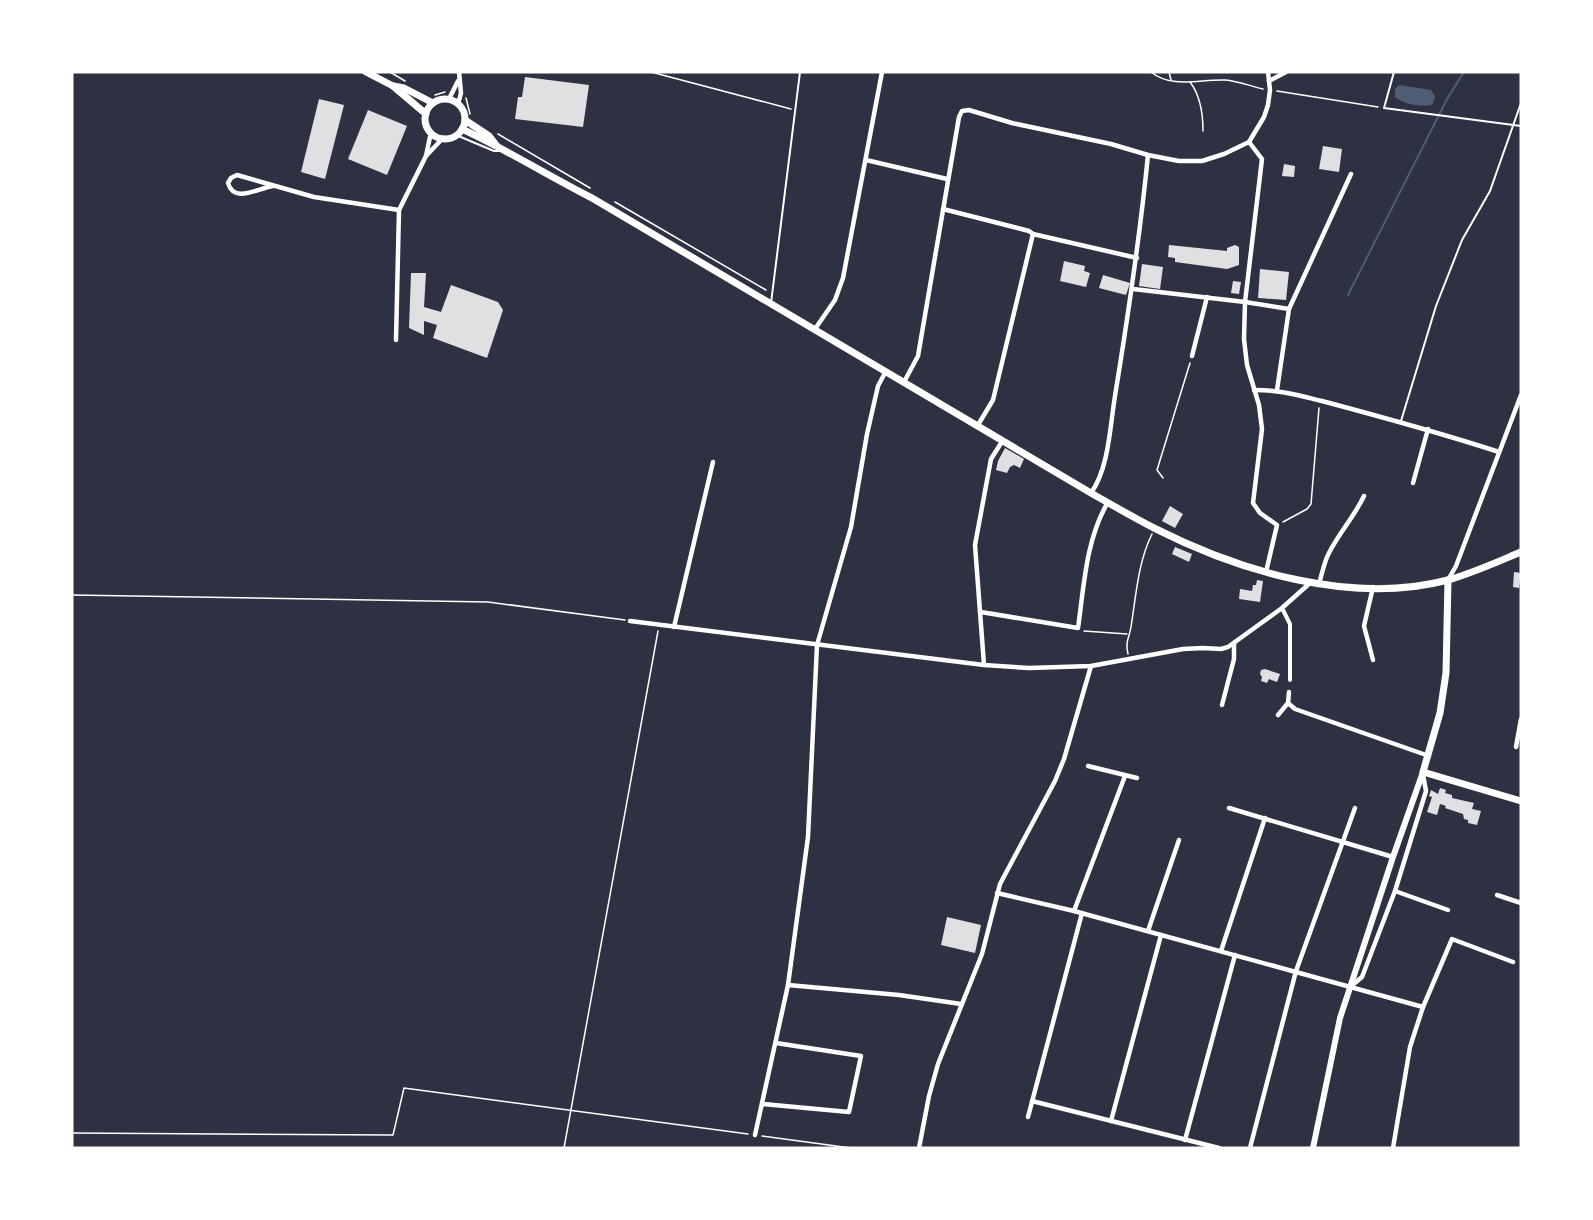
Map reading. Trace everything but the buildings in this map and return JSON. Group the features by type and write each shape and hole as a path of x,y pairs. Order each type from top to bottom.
{"main road":[{"path":"366,72 393,86 426,114"},
{"path":"393,86 404,88 433,103"},
{"path":"496,145 489,136 465,120 462,109 449,99 433,103 426,114 426,124 431,132 443,138 459,132 496,145 592,198 1091,493 1154,529 1205,551 1266,572 1310,583 1346,587 1412,585 1448,580 1521,552"},
{"path":"459,132 465,120"},
{"path":"1448,580 1446,673 1440,712 1423,772 1521,801"}],"street":[{"path":"458,104 459,72"},
{"path":"815,329 835,300 843,278 882,72"},
{"path":"904,382 918,356 947,180 962,111 969,110 1012,123 1111,144 1148,155 1179,161 1202,161 1249,142 1264,117 1268,105 1270,90 1268,72"},
{"path":"1269,81 1286,72"},
{"path":"449,99 458,81"},
{"path":"396,340 399,210 426,156 431,132"},
{"path":"426,156 443,138"},
{"path":"1249,142 1262,159 1245,302 1244,339 1247,365 1262,429 1253,503 1260,513 1276,525 1266,572"},
{"path":"1091,493 1102,474 1133,289 1148,155"},
{"path":"866,160 947,180"},
{"path":"1277,390 1289,309 1350,174"},
{"path":"273,186 242,195 235,194 228,183 237,175 314,197 399,210"},
{"path":"943,209 1034,234 1137,258"},
{"path":"978,425 993,400 1034,234"},
{"path":"1133,289 1289,309"},
{"path":"1192,356 1207,297"},
{"path":"755,1135 788,985 808,837 817,645 851,527 867,434 878,386 886,371"},
{"path":"1254,390 1277,390 1401,421 1499,453"},
{"path":"1448,580 1456,566 1521,395"},
{"path":"1413,483 1428,429"},
{"path":"984,665 975,553 976,536 992,459 1003,440"},
{"path":"674,627 713,462"},
{"path":"1319,584 1328,555 1341,532 1357,511 1364,496"},
{"path":"981,612 1078,628 1093,537 1108,502"},
{"path":"630,621 984,665 1029,668 1091,666 1183,649 1221,649 1234,643 1282,608 1310,583"},
{"path":"1373,587 1364,626 1373,660"},
{"path":"1282,608 1290,624 1290,680"},
{"path":"1222,705 1234,659 1234,643"},
{"path":"919,1148 929,1095 961,1004 982,954 997,893 1005,873 1059,770 1091,666"},
{"path":"1278,715 1288,703 1289,692"},
{"path":"1288,703 1295,709 1429,756"},
{"path":"1516,747 1521,719"},
{"path":"1088,766 1137,778"},
{"path":"1313,1148 1340,1018 1423,772"},
{"path":"1350,987 1362,977 1395,891 1426,791 1423,772"},
{"path":"1074,911 1125,776"},
{"path":"1229,807 1393,857"},
{"path":"1250,1148 1296,971 1355,808"},
{"path":"1221,951 1265,818"},
{"path":"1148,931 1179,840"},
{"path":"1395,891 1448,910"},
{"path":"997,893 1082,913 1423,1006"},
{"path":"1497,895 1521,903"},
{"path":"1028,1117 1082,913"},
{"path":"1111,1121 1161,935"},
{"path":"1393,1148 1408,1054 1423,1006 1452,939 1513,962"},
{"path":"1185,1140 1235,955"},
{"path":"788,985 899,995 961,1004"},
{"path":"763,1104 849,1112 861,1056 776,1043"},
{"path":"1032,1101 1219,1148"}],"lane":[{"path":"771,303 800,72"},
{"path":"1394,72 1384,108 1521,126"},
{"path":"1401,421 1436,306 1461,240 1490,191 1521,103"},
{"path":"459,132 494,151 506,151"}],"path":[{"path":"651,72 795,110"},
{"path":"1150,72 1159,79 1171,81 1230,81 1270,90 1384,108"},
{"path":"1169,72 1171,81"},
{"path":"1189,82 1197,95 1203,120 1203,131"},
{"path":"496,133 597,192"},
{"path":"607,198 772,293"},
{"path":"1163,478 1157,470 1192,356"},
{"path":"1276,525 1307,509 1311,504 1320,401"},
{"path":"1128,658 1126,641 1148,542 1154,529"},
{"path":"72,595 488,602 630,621"},
{"path":"564,1148 659,624"},
{"path":"1078,628 1084,631 1129,634"},
{"path":"72,1133 393,1135 404,1088 851,1148"}],"water":[{"path":"1399,85 1431,90 1435,96 1433,104 1408,103 1395,97 1395,89"}],"waterway":[{"path":"1348,295 1447,99 1464,72"}]}
